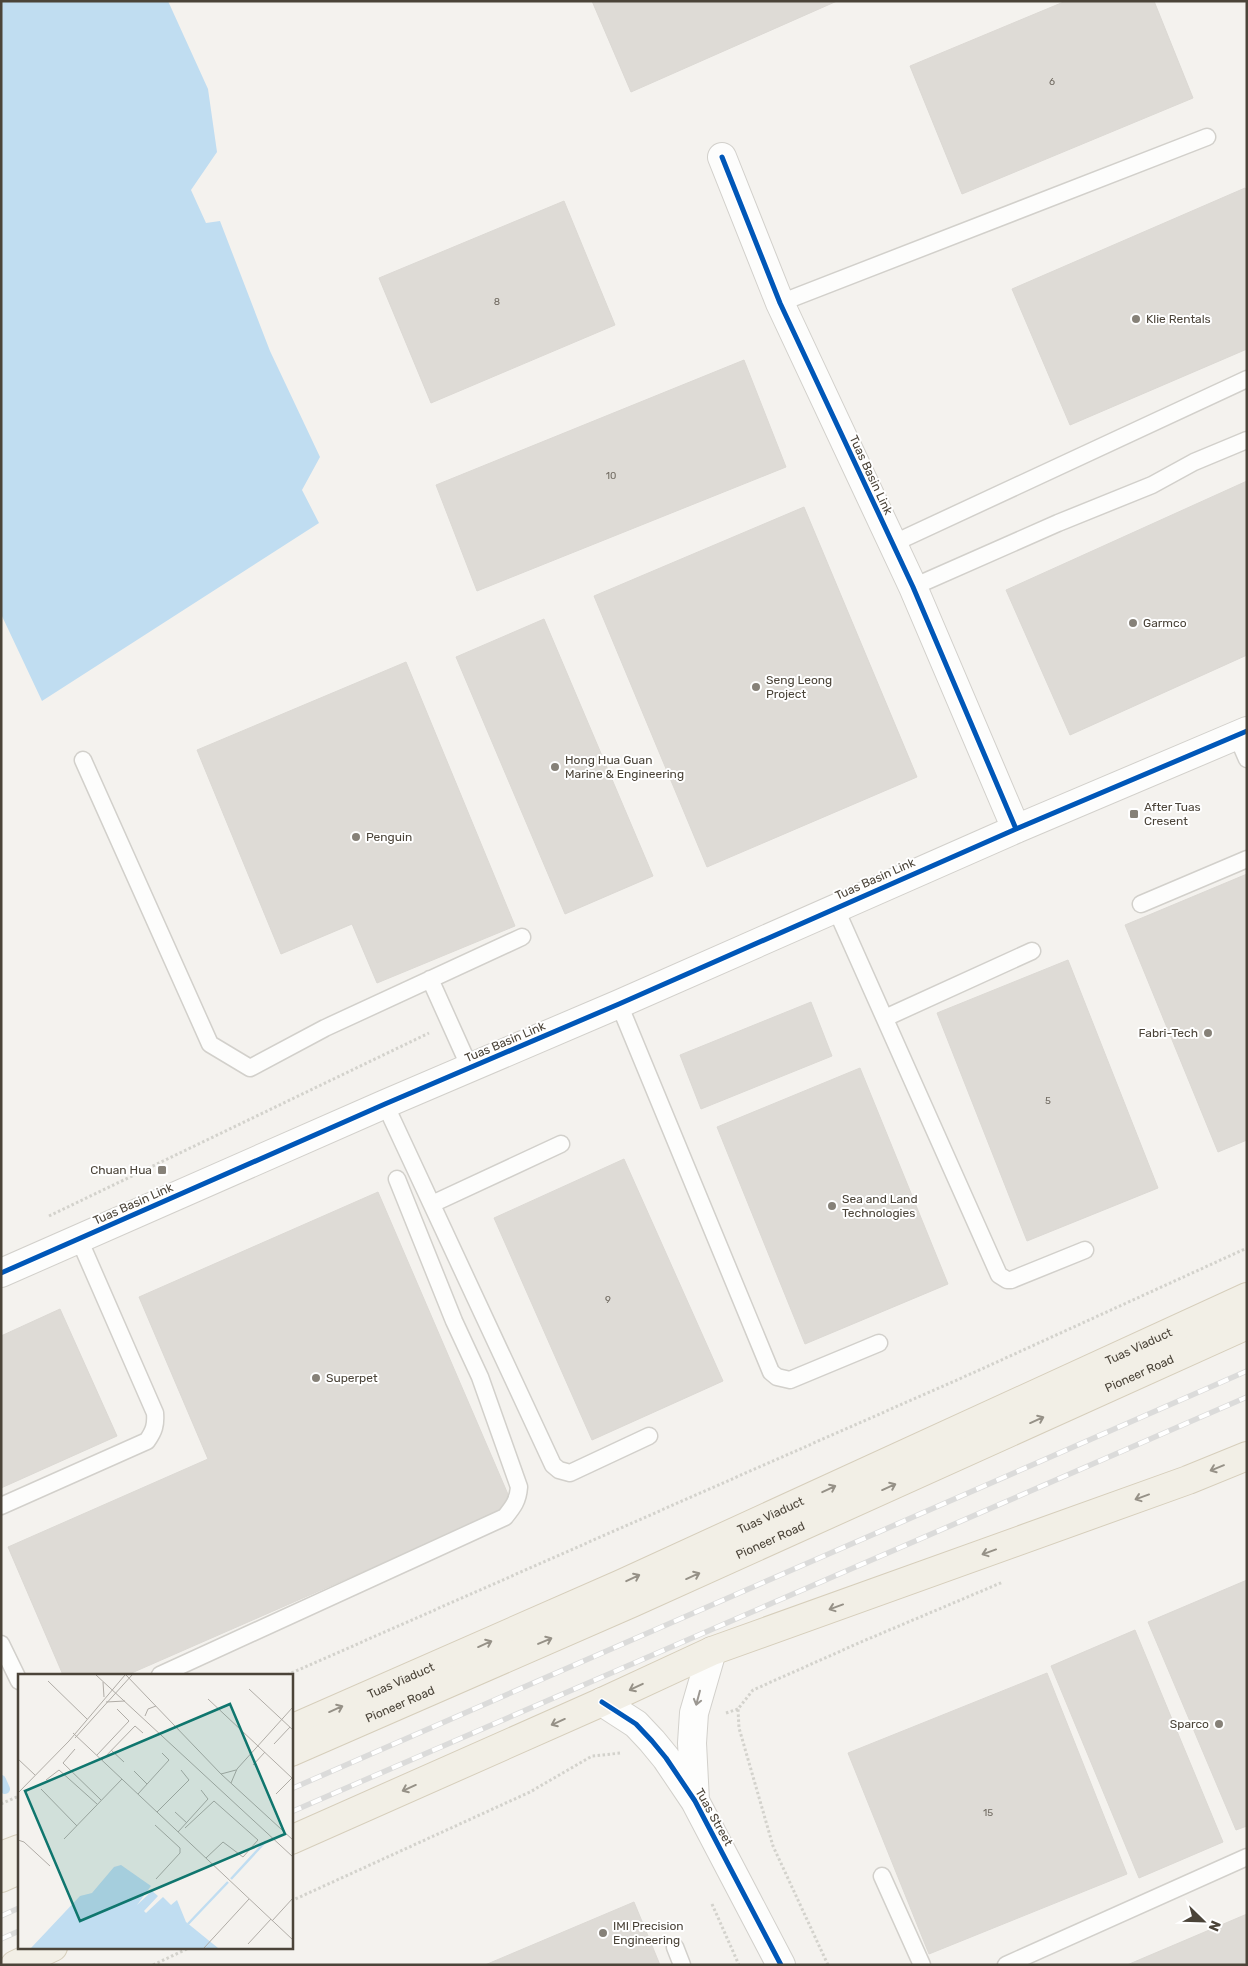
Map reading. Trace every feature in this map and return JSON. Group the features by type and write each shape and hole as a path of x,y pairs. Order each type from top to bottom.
{"main road":[{"name":"Tuas Viaduct","path":"292,1729 621,1584 1247,1297"},
{"name":"Pioneer Road","path":"292,1752 632,1604 1247,1325"},
{"path":"292,1840 712,1652 1178,1484 1247,1456"},
{"path":"1,1856 18,1848"},
{"path":"1,1878 18,1870"},
{"path":"15,1965 51,1948"}],"street":[{"name":"Tuas Basin Link","path":"722,157 780,303 913,587 1016,829"},
{"name":"Tuas Basin Link","path":"1,1273 1016,829 1243,742"},
{"name":"Tuas Street","path":"695,1800 692,1743 694,1713 712,1652"},
{"name":"Tuas Street","path":"602,1702 636,1724 666,1758 695,1800 781,1965"}],"lane":[{"path":"780,303 1207,137"},
{"path":"892,544 1247,379"},
{"path":"913,587 1058,523 1152,485 1194,462 1247,440"},
{"path":"83,760 210,1044 250,1068 324,1028 522,937"},
{"path":"1141,904 1247,859"},
{"path":"835,907 1000,1275 1007,1280 1011,1280 1085,1250"},
{"path":"885,1018 1032,951"},
{"path":"430,979 470,1068"},
{"path":"619,1004 771,1372 777,1377 790,1380 879,1343"},
{"path":"385,1104 553,1465 559,1470 570,1473 649,1436"},
{"path":"432,1204 561,1144"},
{"path":"162,1674 505,1517 519,1497 519,1488 483,1386 454,1322 397,1179"},
{"path":"1,1506 147,1441 156,1423 155,1413 80,1239"},
{"path":"1,1644 18,1679"},
{"path":"1006,1965 1247,1857"},
{"path":"882,1876 922,1965"},
{"path":"675,1947 682,1965"}],"path":[{"path":"46,1217 450,1023"},
{"path":"289,1674 975,1372 1247,1248"},
{"path":"828,1965 773,1846 739,1728 738,1709 753,1690 861,1642"},
{"path":"292,1901 530,1792 592,1756 623,1753"},
{"path":"1,1804 18,1796"},
{"path":"710,1901 739,1965"},
{"path":"153,1965 189,1948"}],"water":[{"path":"1,1 168,1 208,89 217,152 191,190 206,223 220,221 270,351 320,457 302,490 319,523 42,701 1,614"}],"building":[{"path":"592,1 837,1 631,92"},
{"path":"1066,1 1154,1 1193,98 962,194 910,66"},
{"name":"Klie Rentals","path":"1245,188 1247,191 1247,349 1070,425 1012,289"},
{"path":"564,201 615,325 431,403 379,278"},
{"path":"744,360 786,467 477,591 436,485"},
{"name":"Garmco","path":"1247,481 1247,655 1070,735 1006,590"},
{"name":"Seng Leong Project","path":"804,507 917,777 707,867 594,596"},
{"name":"Hong Hua Guan Marine & Engineering","path":"544,619 653,876 565,914 456,657"},
{"name":"Penguin","path":"406,662 515,926 377,983 352,924 281,954 197,750"},
{"name":"Fabri-Tech","path":"1247,874 1247,1140 1218,1152 1125,925"},
{"path":"1068,960 1158,1188 1027,1241 937,1013"},
{"path":"811,1002 832,1056 701,1109 680,1055"},
{"name":"Sea and Land Technologies","path":"860,1068 948,1284 805,1344 717,1127"},
{"path":"624,1159 723,1381 592,1440 494,1218"},
{"name":"Superpet","path":"378,1192 513,1506 129,1674 63,1674 8,1547 208,1459 139,1297"},
{"path":"60,1309 117,1436 1,1488 1,1336"},
{"name":"Sparco","path":"1247,1580 1247,1826 1236,1830 1148,1622"},
{"path":"1135,1630 1223,1842 1139,1878 1051,1666"},
{"path":"1047,1673 1127,1874 929,1954 848,1753"},
{"name":"IMI Precision Engineering","path":"634,1902 660,1965 485,1965"},
{"path":"1247,1914 1247,1965 1127,1965"}],"waterway":[{"path":"1,1780 5,1789"}],"railway":[{"path":"292,1789 1247,1371"},
{"path":"292,1812 1247,1397"},
{"path":"1,1916 18,1908"},
{"path":"1,1939 18,1931"}],"cycle path":[{"path":"722,157 780,303 913,587 1016,829"},
{"path":"1,1273 1016,829 1247,731"},
{"path":"602,1702 636,1724 666,1758 695,1801 781,1965"}],"place":[{"name":"Klie Rentals","path":"1136,319"},
{"name":"Garmco","path":"1133,623"},
{"name":"Seng Leong Project","path":"756,687"},
{"name":"Hong Hua Guan Marine & Engineering","path":"555,767"},
{"name":"After Tuas Cresent","path":"1134,814"},
{"name":"Penguin","path":"356,837"},
{"name":"Fabri-Tech","path":"1208,1033"},
{"name":"Chuan Hua","path":"162,1170"},
{"name":"Sea and Land Technologies","path":"832,1206"},
{"name":"Superpet","path":"316,1378"},
{"name":"Sparco","path":"1219,1724"},
{"name":"IMI Precision Engineering","path":"603,1933"}]}
